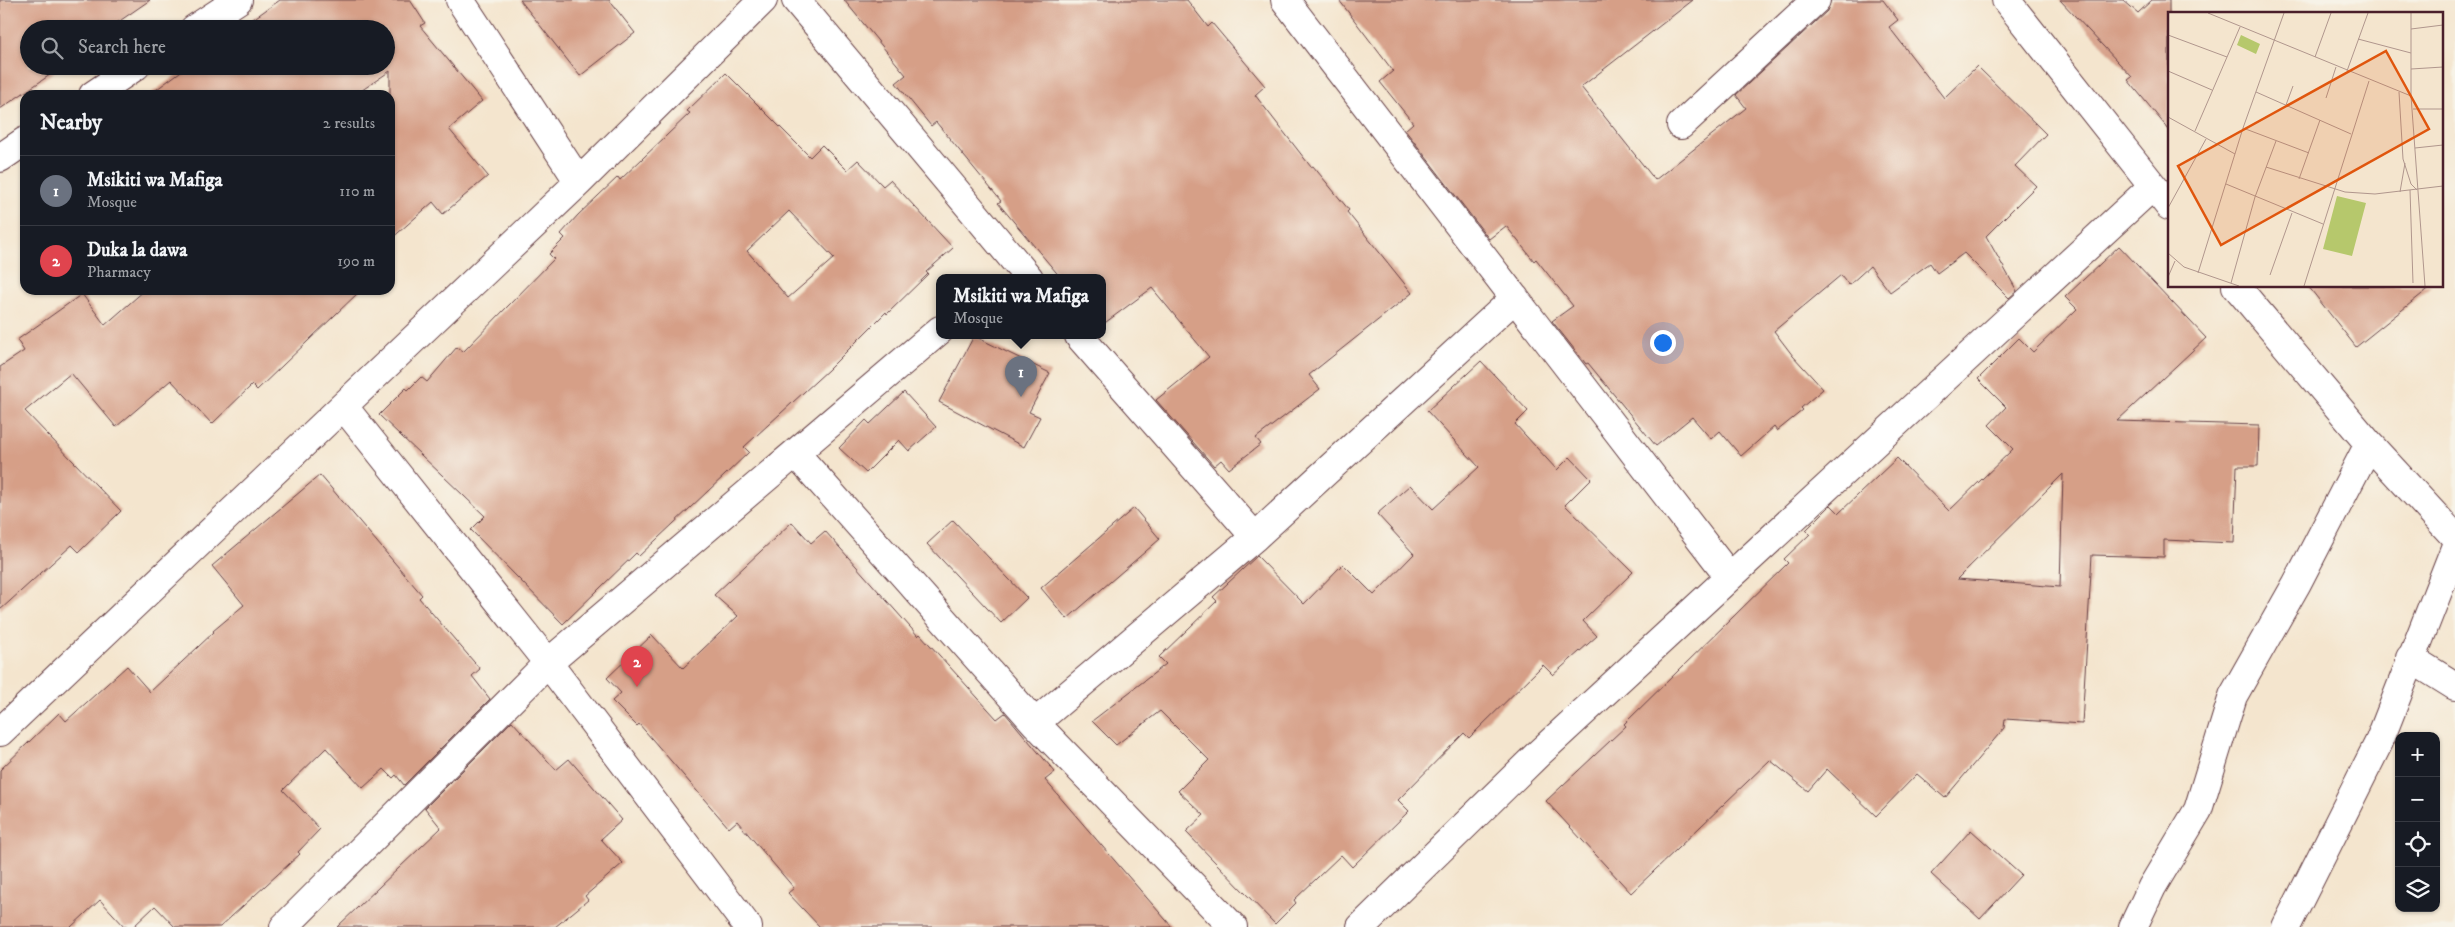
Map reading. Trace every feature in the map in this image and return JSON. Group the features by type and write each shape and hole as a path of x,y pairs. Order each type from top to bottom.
{"street":[{"path":"208,20 238,0"},
{"path":"460,0 579,182"},
{"path":"0,732 579,182 763,0"},
{"path":"796,0 1015,273"},
{"path":"1285,0 1729,576"},
{"path":"1680,125 1816,0"},
{"path":"1361,927 1537,756 1729,576 2161,196 2006,0"},
{"path":"100,90 123,75"},
{"path":"0,158 20,144"},
{"path":"2238,288 2369,444 2455,537"},
{"path":"1035,723 1255,537 1515,298"},
{"path":"284,927 548,663 936,333"},
{"path":"1082,339 1255,537"},
{"path":"344,407 548,663 748,927"},
{"path":"2133,927 2152,887 2198,810 2233,696 2297,584 2369,444"},
{"path":"796,454 1035,723 1233,927"},
{"path":"2286,927 2379,742 2410,658 2455,548"},
{"path":"2410,658 2455,686"}],"building":[{"path":"0,0 150,0 121,20 20,20 20,75 50,75 28,90 20,90 20,95 0,109"},
{"path":"280,0 410,0 425,23 420,26 482,101 449,129 488,176 443,214 433,202 395,236 395,90 390,90 390,75 395,75 395,20 252,20"},
{"path":"520,0 609,0 635,33 580,76"},
{"path":"844,0 1187,0 1208,27 1212,23 1265,86 1255,95 1311,167 1313,166 1349,210 1347,212 1412,293 1309,375 1320,389 1256,438 1261,444 1229,469 1221,460 1214,466 1156,400 1209,357 1152,288 1106,322 1106,274 1058,274 998,203 1001,201 936,122 931,126 896,83 906,75"},
{"path":"1339,0 1693,0 1581,87 1655,180 1746,108 1736,95 1827,11 1831,0 1883,0 1898,20 1889,27 1944,98 1977,66 2046,134 2015,166 2036,186 1986,236 2017,291 2009,298 1964,253 1937,273 1930,263 1890,292 1870,266 1849,285 1841,275 1774,331 1793,356 1823,389 1801,408 1803,410 1777,431 1774,427 1741,456 1720,431 1711,439 1692,417 1656,446 1552,321 1573,306 1536,259 1534,261 1506,226 1489,239 1405,130 1413,123 1380,82 1393,71"},
{"path":"2060,0 2123,0 2138,13 2152,0 2169,0 2168,129 2128,80 2132,77"},
{"path":"726,73 810,157 822,145 847,170 858,160 883,186 890,180 953,248 926,272 928,274 887,314 886,312 828,370 744,447 749,452 639,556 636,553 563,624 471,530 485,516 379,415 406,388 408,390 421,377 427,382 457,347 463,352 554,259 549,254 565,238 561,234 578,215 618,177 620,180 690,113 687,111","holes":["789,211 834,258 788,298 747,251"]},
{"path":"176,75 384,75 362,90 156,90"},
{"path":"2119,246 2206,338 2117,421 2259,425 2258,466 2237,466 2234,543 2164,540 2164,557 2092,555 2082,724 2005,719 2004,728 1945,798 1917,774 1876,816 1827,769 1808,791 1770,760 1631,893 1546,801 1626,726 1624,724 1788,563 1784,559 1810,534 1806,530 1831,505 1839,513 1897,458 1949,511 2013,449 1989,425 2006,407 1978,379 2019,338 2033,352 2077,309 2065,297","holes":["2063,474 2060,587 1957,579"]},
{"path":"2310,288 2430,288 2356,347"},
{"path":"81,295 83,295 105,325 139,295 356,295 257,390 252,385 212,424 171,380 116,427 71,373 25,411 121,511 79,552 72,545 0,610 0,367 24,351 17,340"},
{"path":"972,339 980,339 1050,373 1029,412 1040,417 1024,447 939,402"},
{"path":"1481,361 1528,411 1515,424 1557,470 1570,457 1591,479 1565,505 1633,572 1583,621 1597,636 1553,675 1543,665 1469,738 1464,733 1398,800 1409,811 1352,867 1341,855 1294,900 1296,903 1275,924 1186,832 1204,815 1178,791 1209,760 1160,711 1116,745 1092,721 1166,664 1159,657 1217,601 1213,597 1257,556 1304,604 1343,564 1374,595 1414,554 1377,514 1410,485 1433,509 1479,467 1427,411"},
{"path":"904,392 936,427 909,451 899,440 866,473 839,448 866,420 870,424"},
{"path":"320,475 422,595 419,598 480,669 472,676 490,699 404,785 396,775 393,778 384,769 363,788 326,748 283,790 320,829 298,852 300,854 220,927 175,927 155,906 133,927 125,927 100,900 71,927 0,927 0,770 59,713 66,721 127,666 150,692 213,631 244,605 212,566"},
{"path":"1134,508 1160,539 1067,619 1041,588"},
{"path":"953,520 1027,598 1001,623 927,544"},
{"path":"792,522 811,543 825,531 918,636 920,634 997,719 1005,713 1055,772 1045,780 1172,927 820,927 788,893 794,888 737,821 729,828 639,724 637,726 612,701 621,693 607,678 652,635 683,668 738,616 714,595"},
{"path":"512,721 556,770 569,759 622,820 601,839 623,863 585,896 588,900 555,927 337,927 441,828 425,808"},
{"path":"1971,830 2021,875 1980,919 1931,874"}],"place":[{"name":"Msikiti wa Mafiga","path":"1021,397"},
{"name":"Duka la dawa","path":"637,687"}]}
